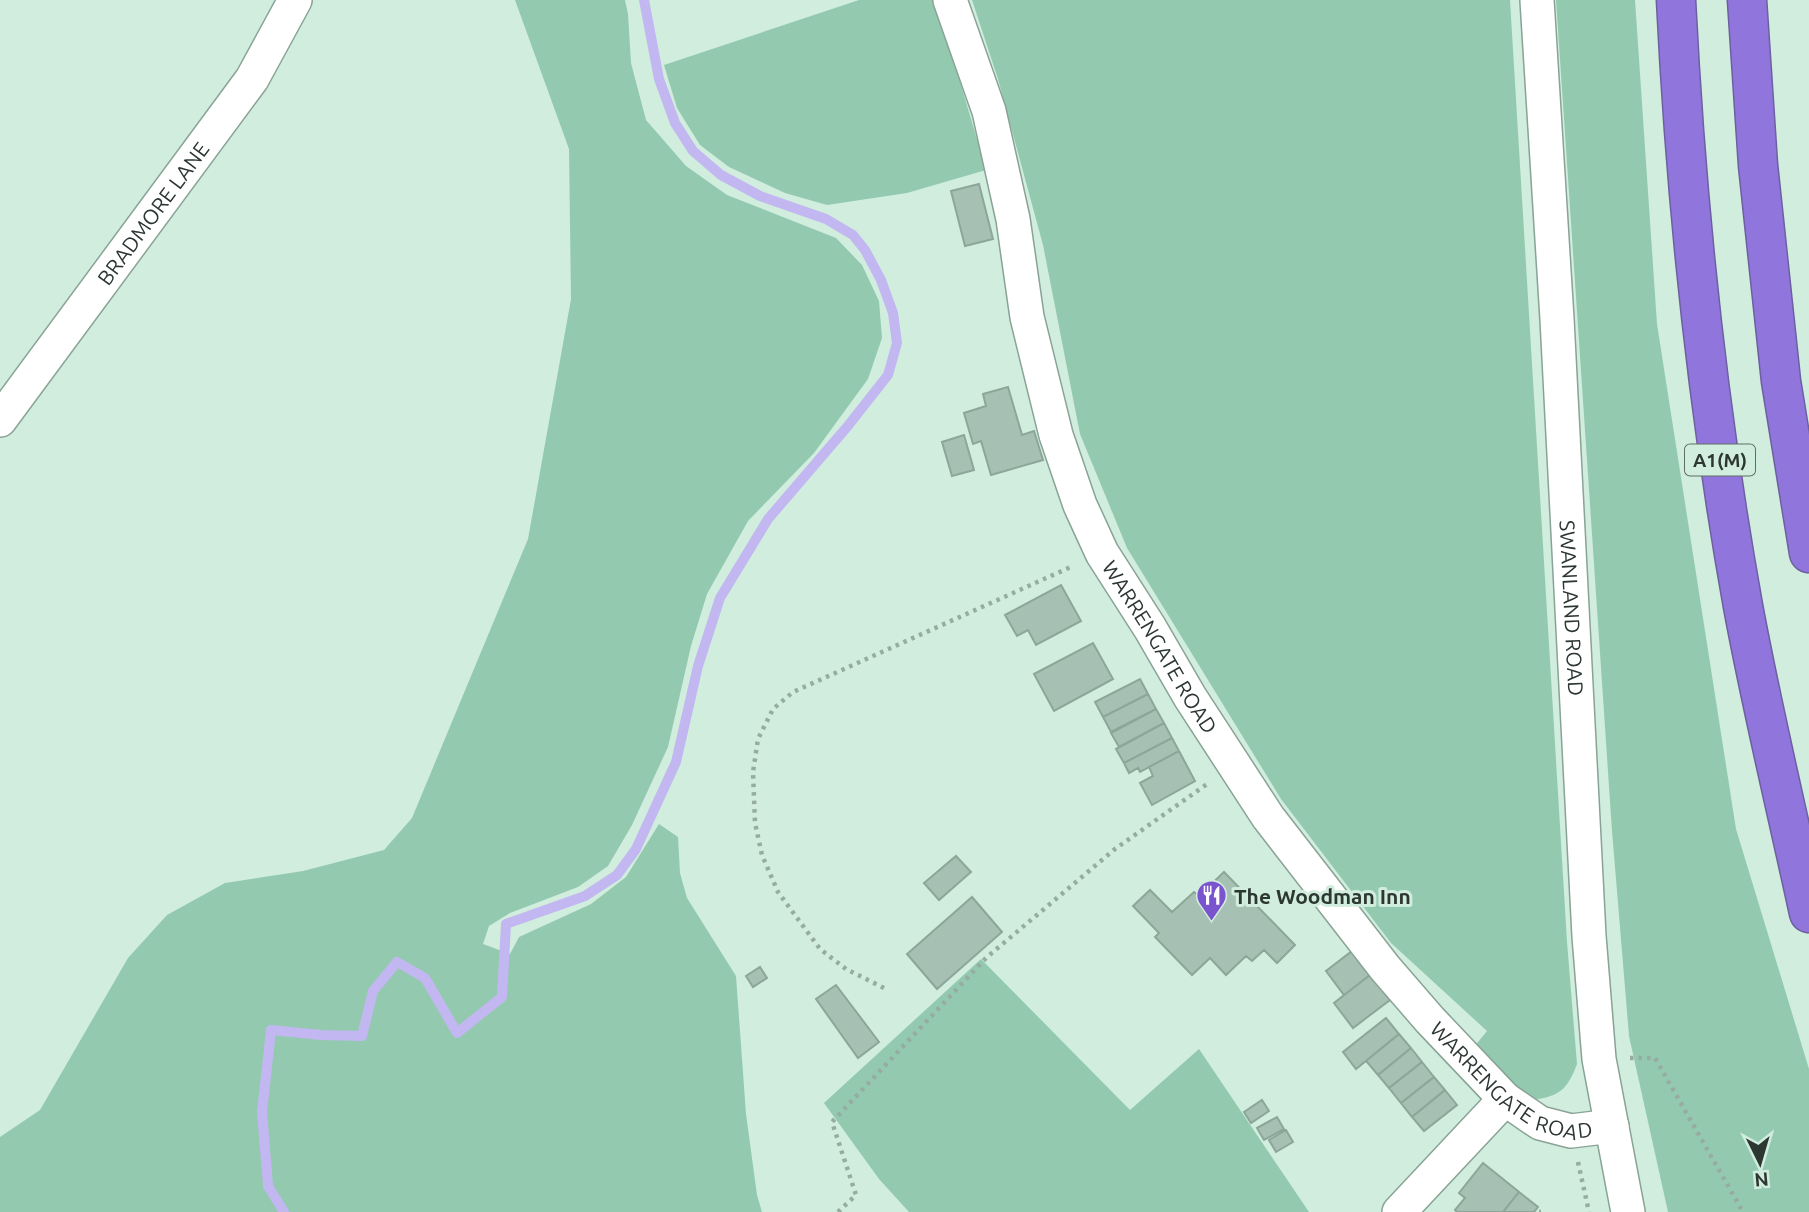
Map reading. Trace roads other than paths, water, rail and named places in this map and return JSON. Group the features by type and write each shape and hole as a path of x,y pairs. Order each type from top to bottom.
{"highway":[{"name":"A1(M)","path":"1675,0 1695,259 1715,430 1743,608 1809,913"},
{"path":"1747,0 1758,165 1781,381 1809,553"}],"street":[{"name":"BRADMORE LANE","path":"0,419 252,79 295,0"},
{"name":"WARRENGATE ROAD","path":"950,0 989,111 1013,219 1027,317 1056,435 1080,505 1102,553 1233,766 1314,880 1430,1020 1504,1099 1541,1123 1571,1131 1612,1126"},
{"name":"SWANLAND ROAD","path":"1537,0 1557,319 1589,936 1600,1059 1629,1212"},
{"path":"1399,1212 1504,1099"}],"waterway":[{"path":"284,1212 268,1186 262,1112 271,1030 362,1036 373,991 397,962 425,978 457,1033 502,997 506,924 585,896 617,875 636,849 676,762 698,666 720,598 768,519 888,375 897,343 893,313 881,280 865,250 853,235 826,219 760,196 721,175 693,151 675,123 659,79 644,0"}],"place":[{"name":"The Woodman Inn","path":"1211,923"}]}
